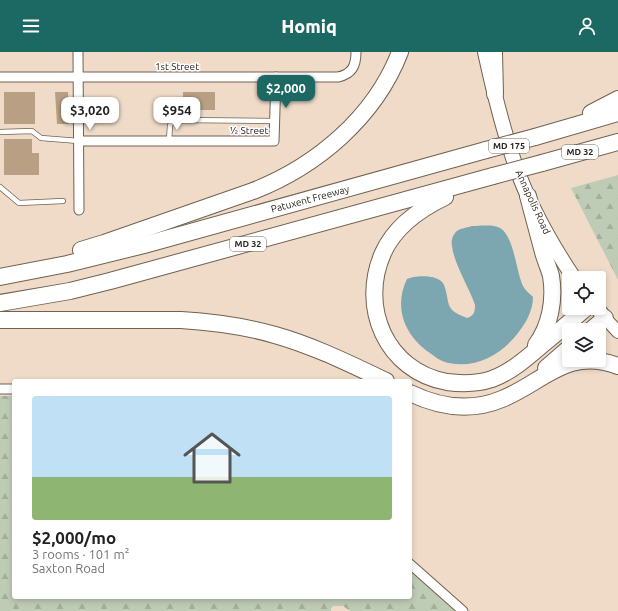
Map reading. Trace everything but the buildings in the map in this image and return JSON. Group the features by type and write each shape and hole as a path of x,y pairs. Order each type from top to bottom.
{"highway":[{"path":"0,268 64,255 104,243 274,183 315,158 346,132 376,96 400,52"},
{"path":"494,52 495,94"},
{"path":"538,136 606,106 618,99"},
{"name":"Patuxent Freeway","path":"0,277 67,264 144,245 618,113"},
{"name":"MD 32","path":"0,303 70,291 110,281 618,142"},
{"path":"488,178 435,202 411,217 401,227 383,252 374,281 373,294 379,326 386,340 394,352 415,370 426,376 440,380 466,384 491,379 506,372 526,358 578,315"},
{"path":"526,358 542,337 547,325 553,296 551,275 528,196"},
{"path":"0,320 181,320 233,325 276,335 306,345 382,379"},
{"path":"517,392 562,354"},
{"path":"412,393 437,404 467,407 501,400 549,372 574,362 598,361 618,366"}],"main road":[{"name":"Annapolis Road","path":"485,52 514,162 528,196 545,230 570,271"},
{"path":"603,315 618,332"}],"street":[{"path":"78,52 79,210"},
{"name":"1st Street","path":"0,77 338,77 352,70 355,64 356,52"},
{"path":"275,121 276,77"},
{"name":"½ Street","path":"79,141 274,141 275,121"},
{"path":"0,389 12,389"},
{"path":"412,566 464,611"}],"lane":[{"path":"168,141 170,125 174,121 275,121"},
{"path":"0,132 32,131 41,138 79,141"},
{"path":"0,187 19,203 63,202"}],"green space":[{"path":"618,175 618,280 571,188"},
{"path":"0,396 12,396 12,599 412,599 412,572 457,611 350,611 343,606 333,606 331,611 0,611"}],"water":[{"path":"472,226 494,226 505,232 512,246 523,286 533,297 533,302 526,321 521,329 512,341 496,353 488,358 469,364 449,363 444,362 432,355 414,338 408,330 404,320 401,300 407,279 421,276 433,277 442,281 449,305 454,312 467,318 473,315 475,305 453,253 452,242 453,236 457,231"}]}
